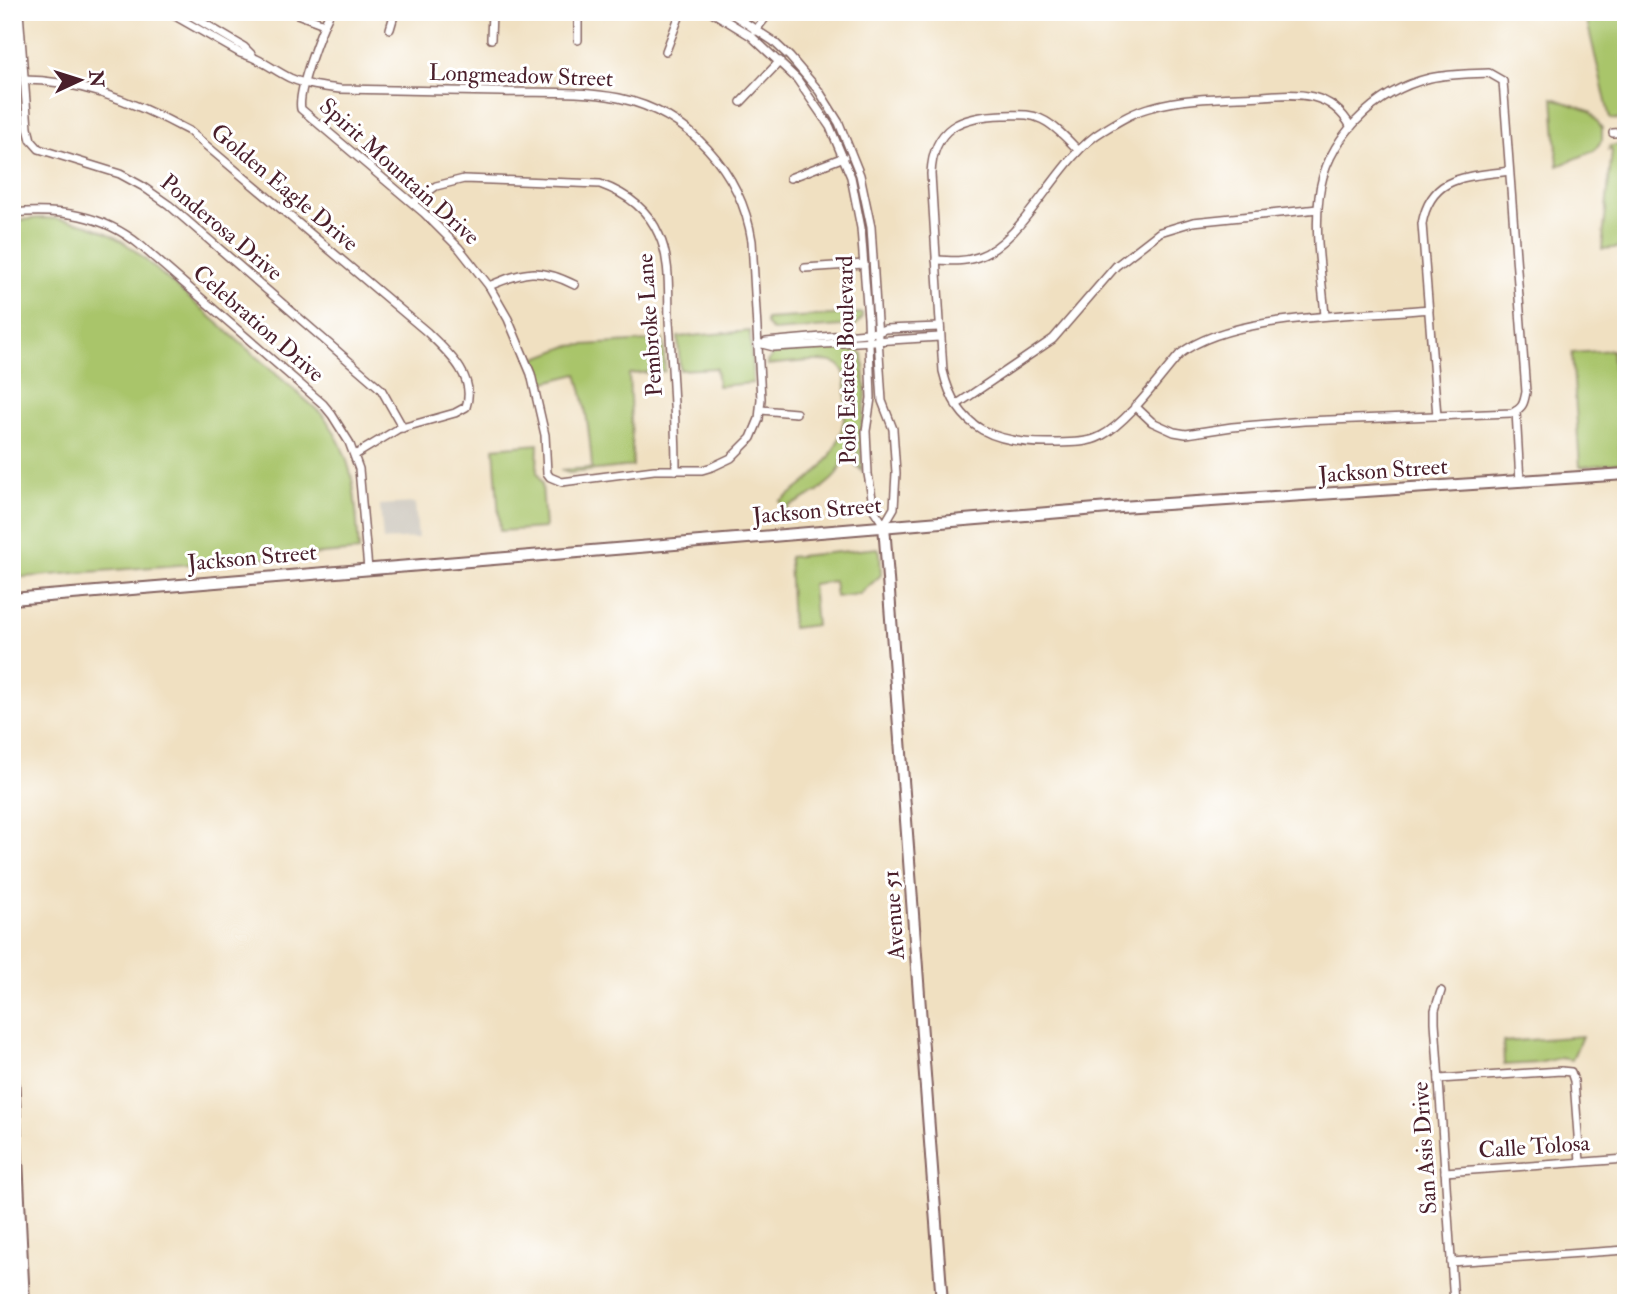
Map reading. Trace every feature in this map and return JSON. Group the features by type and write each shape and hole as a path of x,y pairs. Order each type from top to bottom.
{"main road":[{"name":"Jackson Street","path":"12,599 884,525 1626,474"},
{"name":"Avenue 51","path":"884,525 942,1303"},
{"path":"12,1055 18,1289 24,1303"}],"street":[{"name":"Ponderosa Drive","path":"19,12 28,128 31,140 39,149 120,174 169,205 381,389 403,428"},
{"path":"168,12 240,53 252,56"},
{"path":"185,12 244,47 252,56"},
{"path":"292,12 324,24"},
{"path":"304,83 330,12"},
{"path":"390,29 395,12"},
{"path":"491,39 492,12"},
{"path":"578,40 579,12"},
{"path":"666,51 681,12"},
{"name":"Polo Estates Boulevard","path":"712,12 754,33 780,61 820,111 844,157 856,196 864,264 871,398 866,431 868,474 874,510 884,525 894,508 896,473 893,429 882,401 869,211 851,149 819,91 790,57 729,12"},
{"path":"754,33 769,12"},
{"name":"Longmeadow Street","path":"252,56 290,78 340,89 603,95 635,102 666,115 695,136 722,165 741,200 748,221 761,410"},
{"path":"741,102 780,61"},
{"path":"1135,406 1152,422 1174,432 1186,434 1304,421 1516,411 1524,403 1526,392 1503,80 1489,72 1431,78 1404,86 1374,103 1351,127 1322,178 1318,209 1325,316"},
{"name":"Golden Eagle Drive","path":"24,80 59,81 157,114 188,131 427,332 458,365 468,386 468,400 466,407 455,413 403,428"},
{"name":"Spirit Mountain Drive","path":"304,83 299,102 305,114 318,121 413,203 459,248 489,286 508,319 531,373 545,435 547,473 553,480 562,482 654,470 676,470"},
{"path":"936,260 960,262 991,251 1014,230 1078,150 1102,131 1132,114 1171,103 1297,93 1329,103 1345,116 1351,127"},
{"path":"1078,150 1050,124 1030,115 986,116 968,119 948,130 938,141 931,162 943,371 948,390 963,416 975,427 993,436 1042,443 1081,442 1099,437 1113,428 1135,406 1180,354 1203,339 1236,329 1325,316 1429,309"},
{"path":"1613,133 1626,132"},
{"path":"790,178 844,157"},
{"path":"1437,416 1422,223 1425,207 1445,184 1459,178 1509,171"},
{"name":"Pembroke Lane","path":"413,203 436,186 464,179 582,182 607,187 630,198 652,220 662,241 666,265 676,470"},
{"path":"956,405 1053,339 1116,266 1160,232 1193,222 1318,209"},
{"name":"Celebration Drive","path":"12,213 69,212 104,222 130,237 323,404 342,428 355,455 363,495 368,569"},
{"path":"805,268 864,264"},
{"path":"489,286 517,274 530,272 543,272 575,285"},
{"path":"878,336 885,329 940,327"},
{"path":"758,343 774,347 878,336 940,337"},
{"path":"676,470 702,470 731,458 751,438 761,410 796,413"},
{"path":"1516,411 1520,482"},
{"path":"355,455 403,428"},
{"name":"San Asis Drive","path":"1441,991 1435,1010 1435,1022 1454,1303"},
{"path":"1439,1079 1571,1072 1580,1162"},
{"name":"Calle Tolosa","path":"1445,1172 1626,1159"},
{"path":"1451,1262 1626,1250"}],"shaded area":[{"path":"1626,349 1626,463 1621,463 1612,350"},
{"path":"415,503 418,538 383,540 380,505"}],"green space":[{"path":"1626,14 1626,120 1610,119 1586,17"},
{"path":"1553,98 1590,111 1602,128 1602,140 1594,151 1558,166"},
{"path":"1626,143 1626,247 1602,249 1612,150 1609,150 1610,146"},
{"path":"41,218 66,220 89,226 132,248 324,416 349,465 355,497 359,551 12,578 12,221"},
{"path":"862,313 862,318 856,325 773,331 766,324 766,319"},
{"path":"750,331 753,383 718,386 716,368 680,370 678,337"},
{"path":"663,340 665,371 629,374 633,466 569,473 560,470 592,468 583,397 577,374 542,383 534,359 568,346"},
{"path":"854,348 863,354 866,395 861,431 862,471 856,465 857,452 850,451 831,480 818,492 790,505 786,512 780,501 820,469 837,443 845,412 846,381 843,370 831,362 767,365 767,362 774,353"},
{"path":"1612,350 1621,463 1580,467 1572,353"},
{"path":"538,444 537,472 542,484 545,528 500,531 494,448"},
{"path":"878,548 881,575 860,594 836,597 834,581 812,584 816,625 792,628 789,557"},
{"path":"1582,1036 1572,1060 1560,1058 1538,1063 1504,1065 1503,1042"}]}
